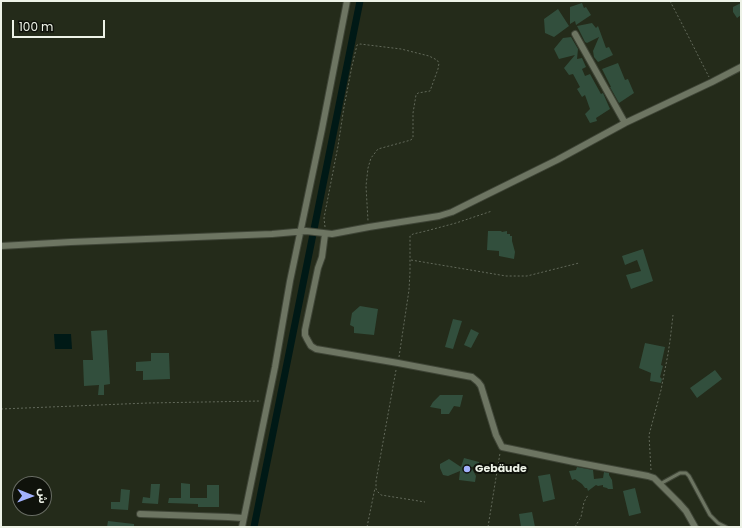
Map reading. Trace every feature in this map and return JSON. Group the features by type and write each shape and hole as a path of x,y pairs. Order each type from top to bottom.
{"street":[{"path":"242,527 275,367 290,281 304,231 347,1"},
{"path":"575,34 626,123"},
{"path":"1,246 272,234 304,231 322,234 337,234 369,227 439,216 452,212 557,160 626,123 741,67"},
{"path":"322,234 322,257 318,268 305,330 305,335 311,346 316,349 398,362 475,379 481,386 496,435 502,447 574,462 639,473 651,477 660,484 686,511 695,527"},
{"path":"140,514 243,518"}],"lane":[{"path":"660,484 680,473 686,473 710,515 718,523 726,527"}],"path":[{"path":"670,1 712,82"},
{"path":"322,234 352,66 357,46 360,44 401,49 429,56 439,62 430,91 418,93 416,95 413,113 413,136 411,140 378,150 370,158 366,186 369,227"},
{"path":"367,527 376,486 406,313 410,284 410,238 412,234 456,223 492,211"},
{"path":"411,260 506,276 527,276 578,263"},
{"path":"651,477 649,435 661,390 673,315"},
{"path":"1,409 148,403 268,401"},
{"path":"488,527 502,447"},
{"path":"376,486 377,491 381,495 425,502"},
{"path":"575,527 581,517 584,502 588,495"}],"water":[{"path":"54,334 71,334 72,349 55,349"}],"building":[{"path":"582,3 584,8 586,7 591,15 576,25 575,21 570,24 570,7"},
{"path":"741,3 741,15 737,18 733,12 733,7"},
{"path":"558,9 569,26 554,37 545,33 544,19"},
{"path":"592,23 596,28 598,26 606,48 609,47 613,55 598,62 594,57 593,51 599,37 587,43 585,42 577,26"},
{"path":"571,37 578,49 577,59 582,58 586,67 582,69 585,76 590,74 601,94 603,93 610,109 596,118 597,121 590,123 585,114 590,109 585,95 582,97 577,89 580,87 573,74 569,75 564,68 575,55 559,59 554,49 563,38"},
{"path":"618,63 625,80 628,79 634,93 619,103 602,69"},
{"path":"488,231 507,231 507,234 512,236 515,252 514,259 499,256 499,251 487,250"},
{"path":"643,249 653,281 631,289 626,275 641,271 637,260 625,265 622,256"},
{"path":"360,306 378,309 374,335 354,333 354,327 350,325 352,313"},
{"path":"453,319 462,321 453,349 445,347"},
{"path":"471,329 479,333 471,348 464,345"},
{"path":"107,330 110,384 104,385 104,395 98,395 99,385 84,386 83,360 93,360 91,331"},
{"path":"645,343 665,347 661,365 663,366 660,377 662,379 661,383 650,381 651,373 639,368"},
{"path":"151,353 169,353 170,379 143,380 143,371 136,371 136,362 151,361"},
{"path":"715,370 722,379 697,398 690,388"},
{"path":"440,395 463,395 460,407 454,406 449,414 441,414 441,409 430,407"},
{"path":"464,458 479,462 479,466 471,467 476,476 475,482 459,480 460,471 448,476 443,475 440,464 449,459 461,467"},
{"path":"577,467 593,470 594,479 603,478 604,472 609,473 612,480 613,489 603,487 603,485 596,485 588,491 587,488 575,479 572,480 569,471 576,470"},
{"path":"550,474 555,499 543,502 538,476"},
{"path":"181,483 190,484 190,498 207,498 207,485 219,485 219,507 198,507 198,504 168,503 169,498 181,498"},
{"path":"151,484 160,484 158,504 142,503 143,497 150,498"},
{"path":"635,488 641,513 629,516 623,491"},
{"path":"121,489 130,490 128,510 111,509 111,502 120,502"},
{"path":"532,512 535,527 521,527 519,514"},
{"path":"108,521 134,524 134,527 107,527"}],"waterway":[{"path":"254,527 360,1"}],"place":[{"name":"Gebäude","path":"467,469"}]}
